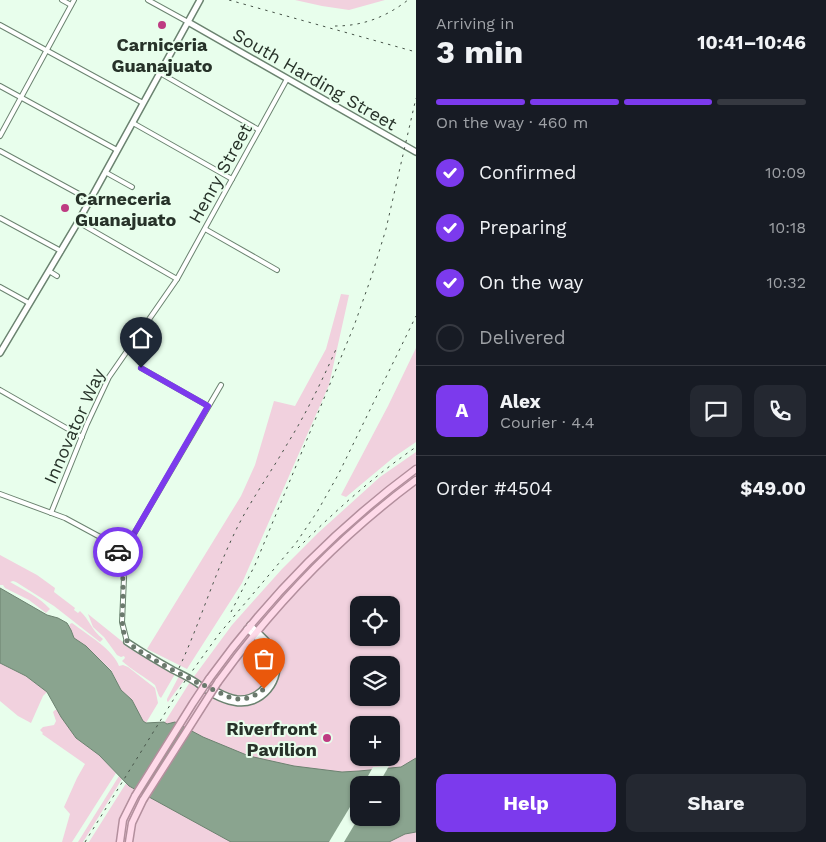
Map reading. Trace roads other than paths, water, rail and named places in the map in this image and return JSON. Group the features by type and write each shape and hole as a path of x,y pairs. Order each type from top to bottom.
{"main road":[{"path":"120,842 123,820 135,796 209,679 248,627 284,586 328,542 371,504 416,469"},
{"path":"129,842 132,823 143,800 218,682 255,633 291,592 333,549 370,516 416,480"}],"street":[{"path":"62,0 72,5"},
{"path":"0,136 74,0"},
{"name":"South Harding Street","path":"148,0 416,152"},
{"path":"0,353 78,222 200,0"},
{"path":"0,25 144,103"},
{"path":"160,73 259,130"},
{"name":"Henry Street","path":"177,279 287,79"},
{"path":"0,86 118,150"},
{"path":"133,123 232,179"},
{"path":"0,151 90,200"},
{"path":"105,172 132,188"},
{"path":"0,218 60,251"},
{"path":"78,222 177,279"},
{"path":"204,229 277,270"},
{"path":"49,271 57,276"},
{"name":"Innovator Way","path":"51,513 109,377 177,279"},
{"path":"0,287 30,303"},
{"path":"141,368 208,406"},
{"path":"118,552 128,544 221,385"},
{"path":"0,390 82,437"},
{"path":"0,494 71,521 114,546 118,552 124,578 122,622 127,642 144,654 198,683 236,699 250,698 264,689 272,673 271,654 248,627"}],"railway":[{"path":"229,0 416,52"},
{"path":"335,26 365,22 383,16 408,0"},
{"path":"231,612 255,565 354,326 386,229 416,98"},
{"path":"85,842 185,681 219,634 296,543 317,512 338,475 416,316"},
{"path":"179,668 239,524 300,422 320,385 337,347"},
{"path":"298,548 355,494 416,447"}],"place":[{"name":"Carniceria Guanajuato","path":"162,25"},
{"name":"Carneceria Guanajuato","path":"65,208"},
{"name":"Riverfront Pavilion","path":"327,738"}]}
